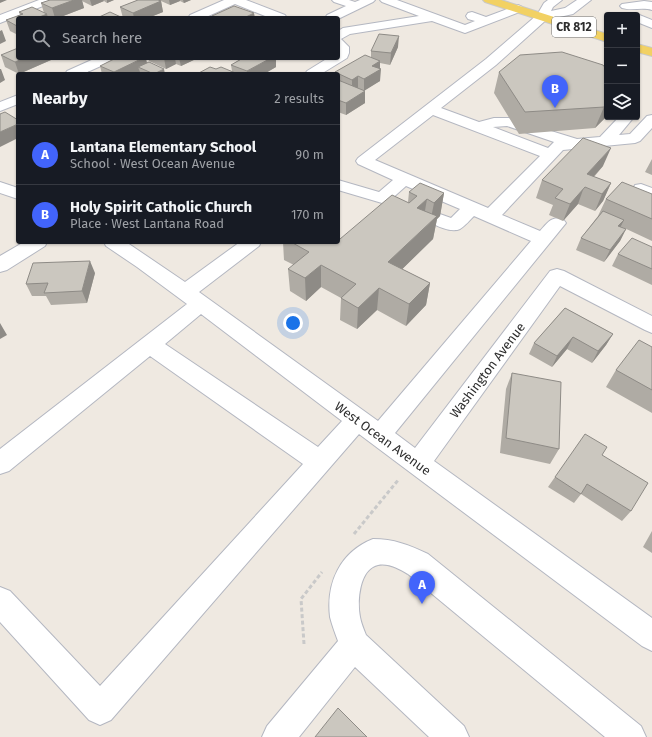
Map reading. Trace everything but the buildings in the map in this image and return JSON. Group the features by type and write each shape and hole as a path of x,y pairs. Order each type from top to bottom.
{"main road":[{"name":"CR 812","path":"489,0 604,37"},
{"path":"640,49 652,52"}],"street":[{"path":"0,19 49,0"},
{"path":"198,16 233,0"},
{"path":"236,0 276,16"},
{"path":"338,0 356,6"},
{"path":"335,16 369,0"},
{"path":"386,0 465,28 518,9"},
{"path":"543,239 364,161 491,62 542,17 548,5 556,0"},
{"path":"542,17 569,11 585,0"},
{"path":"644,0 652,2"},
{"path":"629,7 644,4 652,6"},
{"path":"463,13 486,21"},
{"path":"340,35 347,31 433,17"},
{"path":"640,19 652,24"},
{"path":"340,57 342,55 341,46"},
{"path":"76,72 103,60"},
{"path":"315,72 335,60"},
{"path":"0,107 16,100"},
{"path":"431,109 550,154"},
{"path":"491,216 558,146 635,138 652,119"},
{"path":"605,141 624,120"},
{"path":"480,127 488,123 500,121 509,122 575,144"},
{"path":"340,186 389,201 404,179"},
{"path":"0,187 16,193"},
{"path":"436,219 454,225 472,208"},
{"path":"379,436 557,223"},
{"path":"0,265 35,244"},
{"name":"West Ocean Avenue","path":"116,244 144,262 652,636"},
{"path":"0,463 149,344 193,298 250,244"},
{"name":"Washington Avenue","path":"417,464 557,276 652,325"},
{"path":"149,344 320,462"},
{"path":"0,601 100,709 357,420"},
{"path":"453,737 354,645 346,618 344,597 350,574 360,561 373,552 388,552 401,555 418,564 630,737"},
{"path":"278,737 354,645"}],"place":[{"name":"Holy Spirit Catholic Church","path":"555,108"},
{"name":"Lantana Elementary School","path":"422,604"}]}
